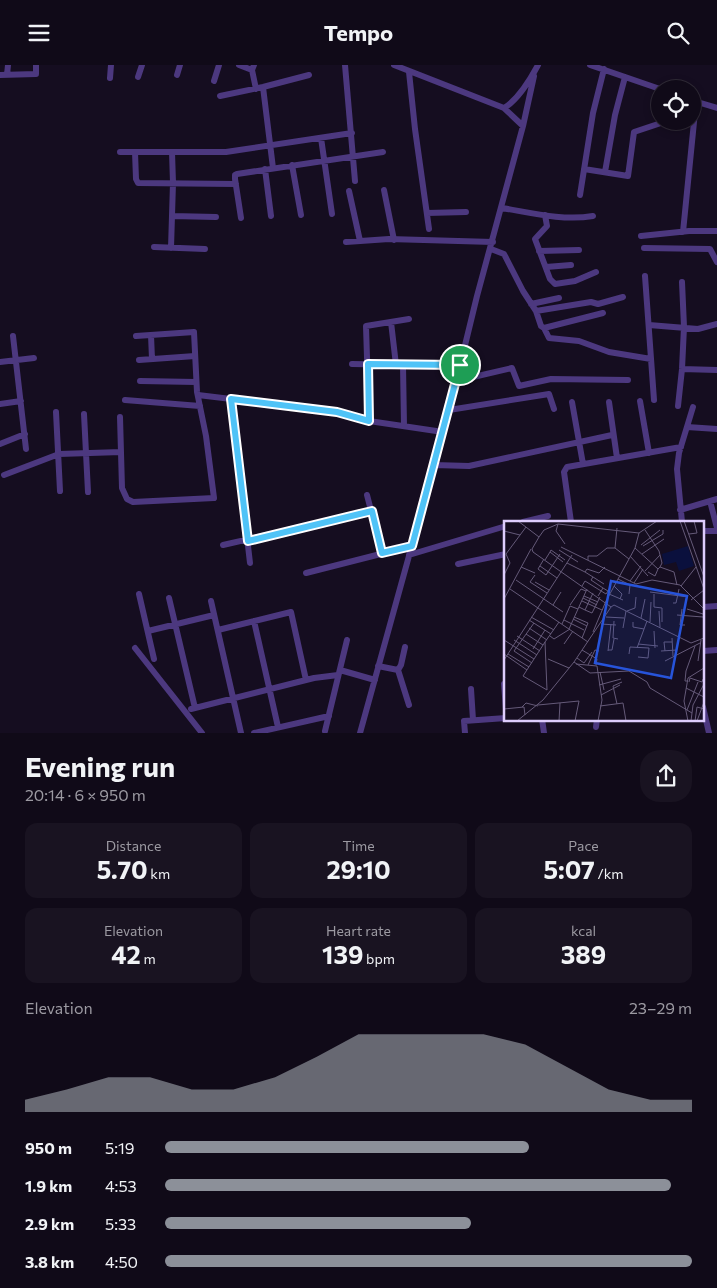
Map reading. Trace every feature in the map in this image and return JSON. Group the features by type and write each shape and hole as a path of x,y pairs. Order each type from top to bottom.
{"street":[{"path":"8,65 3,75 36,74 36,65"},
{"path":"110,78 111,65"},
{"path":"138,77 142,65"},
{"path":"177,75 180,65"},
{"path":"214,81 219,65"},
{"path":"239,65 253,68 256,89"},
{"path":"345,65 355,181"},
{"path":"394,65 504,108 523,126"},
{"path":"590,65 651,86"},
{"path":"504,108 524,89 537,67"},
{"path":"360,733 449,411 537,67"},
{"path":"580,195 593,113 604,69"},
{"path":"409,71 429,229"},
{"path":"220,96 309,75"},
{"path":"605,172 615,115 625,77"},
{"path":"263,87 273,168"},
{"path":"701,103 717,108"},
{"path":"584,169 629,175 634,132 651,126"},
{"path":"683,232 692,130"},
{"path":"120,152 226,152 352,133"},
{"path":"320,138 332,214"},
{"path":"134,152 138,183 236,184"},
{"path":"171,248 172,152"},
{"path":"241,218 235,175 237,174 383,152"},
{"path":"292,165 301,215"},
{"path":"265,169 272,216"},
{"path":"384,190 394,240"},
{"path":"349,191 360,241"},
{"path":"502,208 545,215 593,216"},
{"path":"427,213 466,212"},
{"path":"545,215 547,226 535,239 550,279 556,283 576,281 596,272"},
{"path":"172,216 216,217"},
{"path":"641,236 717,231"},
{"path":"346,242 394,240 492,246 504,254 536,311 548,337 578,341 609,351 652,359"},
{"path":"154,247 205,249"},
{"path":"644,248 710,249 717,262"},
{"path":"540,251 579,250"},
{"path":"546,267 571,265"},
{"path":"645,276 654,400"},
{"path":"678,406 684,327 682,282"},
{"path":"536,311 591,302 598,304 623,297"},
{"path":"531,304 559,298"},
{"path":"544,327 603,313"},
{"path":"369,421 366,326 409,319"},
{"path":"391,322 396,365"},
{"path":"649,325 698,329 717,324"},
{"path":"120,417 122,488 130,501 214,498 196,382 194,331 136,337"},
{"path":"151,335 152,359"},
{"path":"12,336 26,449"},
{"path":"139,360 195,356"},
{"path":"0,362 34,358"},
{"path":"352,364 460,365"},
{"path":"404,365 404,426"},
{"path":"456,381 512,368 519,386 551,379 628,380"},
{"path":"682,369 717,370"},
{"path":"140,381 196,382"},
{"path":"449,411 549,394 554,409"},
{"path":"198,395 337,412 369,421 443,432"},
{"path":"231,399 250,563"},
{"path":"125,400 200,406"},
{"path":"0,404 21,401"},
{"path":"640,401 649,453"},
{"path":"572,402 583,464"},
{"path":"609,402 612,435 617,458"},
{"path":"682,521 677,469 681,447 693,407"},
{"path":"56,412 60,491"},
{"path":"84,414 88,491"},
{"path":"687,427 717,429"},
{"path":"0,444 25,435"},
{"path":"434,465 469,466 612,435"},
{"path":"571,521 566,467 681,447"},
{"path":"4,475 59,454 121,452"},
{"path":"367,495 382,553"},
{"path":"680,509 714,500 717,529 704,531"},
{"path":"223,545 248,541 372,511"},
{"path":"527,521 548,515"},
{"path":"409,555 504,527"},
{"path":"306,573 412,546"},
{"path":"458,564 504,554"},
{"path":"139,594 154,659"},
{"path":"169,598 193,708 339,673 374,682"},
{"path":"211,601 241,733"},
{"path":"704,607 717,606"},
{"path":"218,630 291,613 306,680"},
{"path":"148,631 214,615"},
{"path":"254,621 278,727"},
{"path":"326,731 347,640"},
{"path":"404,647 398,671 409,705"},
{"path":"135,649 202,733"},
{"path":"704,651 717,650"},
{"path":"378,666 398,671"},
{"path":"471,689 473,720"},
{"path":"704,711 709,733"},
{"path":"254,733 329,716"},
{"path":"465,733 464,721 504,718"},
{"path":"596,727 597,721"}],"route":[{"path":"368,364 460,365 412,546 382,553 372,511 248,541 231,399 337,412 369,421 368,364"}]}
